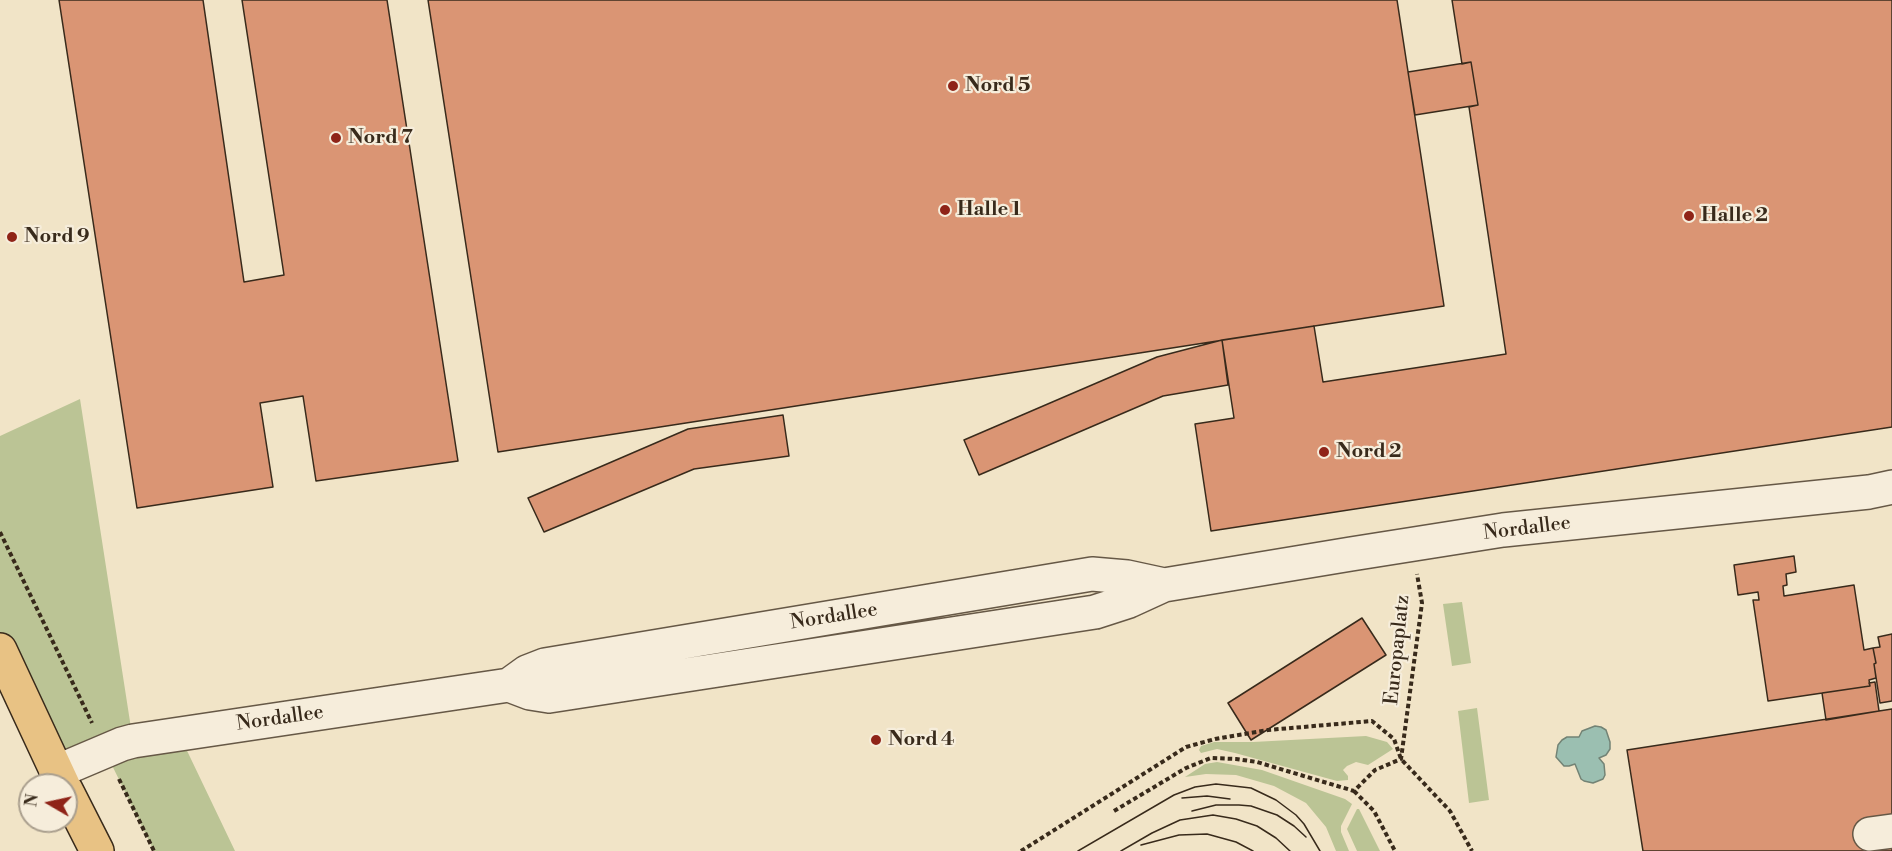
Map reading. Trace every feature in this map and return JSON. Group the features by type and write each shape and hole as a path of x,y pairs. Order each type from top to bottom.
{"main road":[{"path":"0,650 58,773"},
{"path":"78,814 97,851"}],"street":[{"name":"Nordallee","path":"74,773 105,751 133,741 509,685 527,672 546,665 1092,574 1127,577 1164,585 1503,530 1869,492 1892,487"}],"path":[{"path":"0,532 154,851"},
{"name":"Europaplatz","path":"1401,759 1422,603 1413,544"},
{"name":"Europaplatz","path":"1021,851 1186,747 1215,739 1268,730 1372,721 1394,739 1401,759 1450,810 1472,851"},
{"path":"1114,811 1186,768 1211,758 1236,759 1257,762 1354,791 1374,811 1395,851"},
{"path":"1354,791 1375,770 1401,759"}],"shaded area":[{"path":"80,399 133,741 179,734 235,851 154,851 105,751 56,772 0,650 0,436"},
{"path":"1462,602 1471,663 1452,666 1443,604"},
{"path":"1477,708 1489,800 1469,803 1458,711"},
{"path":"1595,726 1606,730 1610,749 1606,755 1599,758 1604,764 1603,779 1593,783 1581,779 1575,764 1564,766 1556,757 1558,745 1562,740 1567,737 1579,737 1582,731"},
{"path":"1366,736 1387,742 1393,749 1368,765 1356,762 1347,766 1343,770 1348,780 1337,781 1235,753 1217,749 1201,753 1199,750 1201,746 1214,742"},
{"path":"1217,762 1262,770 1345,799 1352,804 1341,826 1341,832 1349,851 1336,851 1326,827 1306,803 1274,786 1236,775 1206,774 1185,777 1205,764"},
{"path":"1357,809 1380,851 1357,851 1347,829"}],"building":[{"name":"Nord 7","path":"59,0 203,0 244,282 284,275 242,0 387,0 458,461 316,481 303,396 260,403 273,487 137,508"},
{"name":"Halle 1","path":"428,0 1397,0 1444,306 498,452"},
{"name":"Halle 2","path":"1452,0 1892,0 1892,427 1211,531 1195,424 1234,418 1222,340 1314,326 1323,382 1506,354 1469,107 1478,105 1471,62 1462,64"},
{"path":"1471,62 1478,105 1415,115 1408,72"},
{"path":"1222,340 1228,385 1163,396 979,475 964,440 1157,357"},
{"path":"783,415 789,456 694,469 544,532 528,498 688,429"},
{"path":"1794,556 1796,572 1786,574 1787,585 1783,586 1784,596 1854,585 1864,650 1873,648 1876,663 1874,664 1876,678 1869,680 1870,686 1768,701 1753,600 1759,600 1758,592 1738,595 1734,565"},
{"path":"1362,618 1386,655 1251,740 1228,703"},
{"path":"1892,634 1892,701 1880,703 1873,648 1880,647 1878,637"},
{"path":"1875,682 1879,711 1826,720 1822,693 1870,686 1869,683"},
{"path":"1892,709 1892,851 1643,851 1627,750"}],"tram line":[{"path":"1078,851 1174,795 1195,787 1216,784 1251,788 1276,800 1304,824 1320,851"},
{"path":"1182,798 1207,796 1230,799"},
{"path":"1192,811 1216,805 1251,806 1277,815 1306,837"},
{"path":"1121,851 1180,820 1213,815 1257,826 1276,838 1290,851"},
{"path":"1141,845 1179,835 1207,834 1236,842 1253,851"}],"place":[{"name":"Nord 5","path":"953,86"},
{"name":"Nord 7","path":"336,138"},
{"name":"Halle 1","path":"945,210"},
{"name":"Halle 2","path":"1689,216"},
{"name":"Nord 9","path":"12,237"},
{"name":"Nord 2","path":"1324,452"},
{"name":"Nord 4","path":"876,740"}]}
